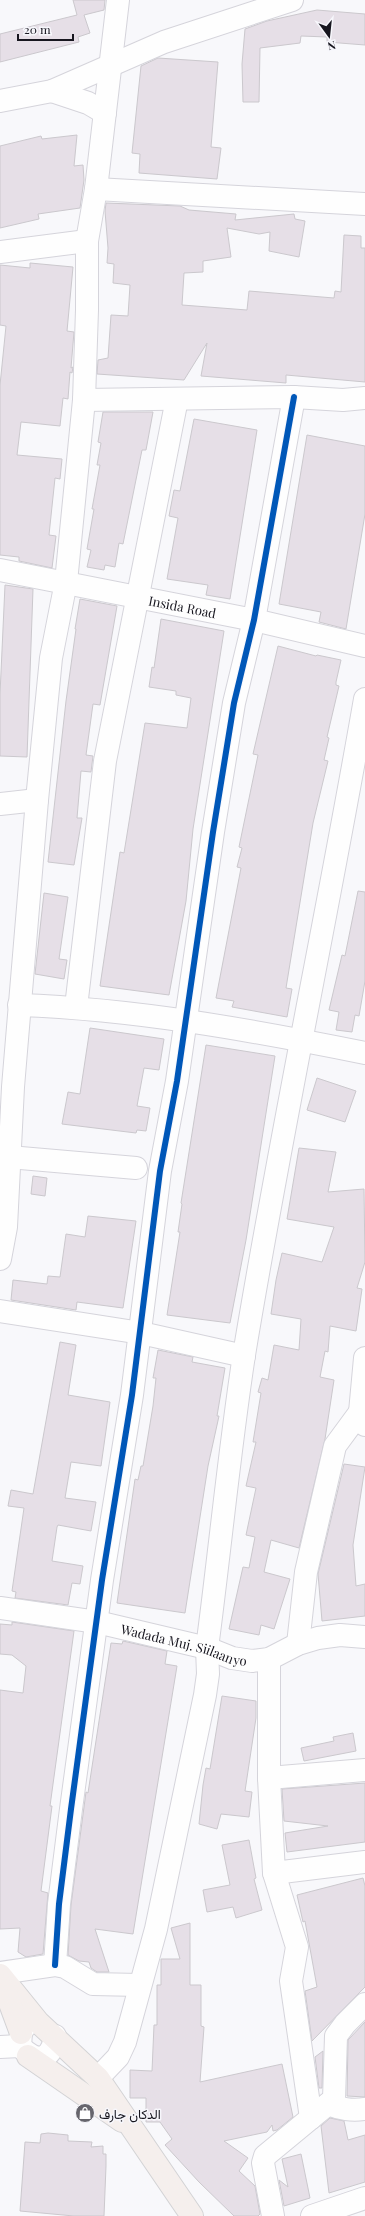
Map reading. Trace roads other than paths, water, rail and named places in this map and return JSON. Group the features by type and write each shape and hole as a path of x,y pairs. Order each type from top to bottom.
{"main road":[{"path":"0,1975 21,2041 134,2130"},
{"path":"21,2041 55,2036 98,2078 192,2216"}],"street":[{"path":"0,1259 6,1228 10,1157 6,1087 19,1005 51,658 66,582 84,400 87,241 96,189 104,113 112,64 118,0"},
{"path":"0,101 52,91 164,42 292,0"},
{"path":"52,91 88,103 104,113"},
{"path":"96,189 365,204"},
{"path":"0,252 87,241"},
{"path":"84,400 294,397 343,400 365,398"},
{"path":"55,1965 60,1897 98,1622 141,1333 150,1244 186,1020 213,832 234,703 254,620 294,397"},
{"path":"76,1007 105,761 177,399"},
{"name":"Insida Road","path":"0,570 254,620 365,646"},
{"path":"98,2078 118,2057 125,2042 139,1985 156,1929 204,1702 208,1674 208,1648 225,1485 244,1356 287,1109 365,699"},
{"path":"0,804 37,800"},
{"path":"19,1005 76,1007 186,1020 365,1053"},
{"path":"10,1157 136,1168"},
{"path":"0,1311 141,1333 244,1356"},
{"path":"298,1644 306,1572 335,1446 343,1432 363,1419 365,1358"},
{"name":"Wadada Muj. Siilaanyo","path":"0,1608 98,1622 208,1648 232,1658 252,1661 269,1659 298,1644 340,1635 365,1637"},
{"path":"269,1659 270,1778 274,1873 298,1948 291,1981 312,2118"},
{"path":"270,1778 365,1770"},
{"path":"274,1873 365,1862"},
{"path":"0,1975 55,1965 66,1967 93,1984 139,1985"},
{"path":"273,2216 263,2163 265,2156 312,2118 335,2096 336,2036 345,2024 365,2004"},
{"path":"21,2041 33,2058 45,2056 54,2048 55,2036"},
{"path":"328,2104 349,2110 365,2109"},
{"path":"312,2216 365,2198"}],"place":[{"name":"الدكان جارف","path":"85,2113"}]}
